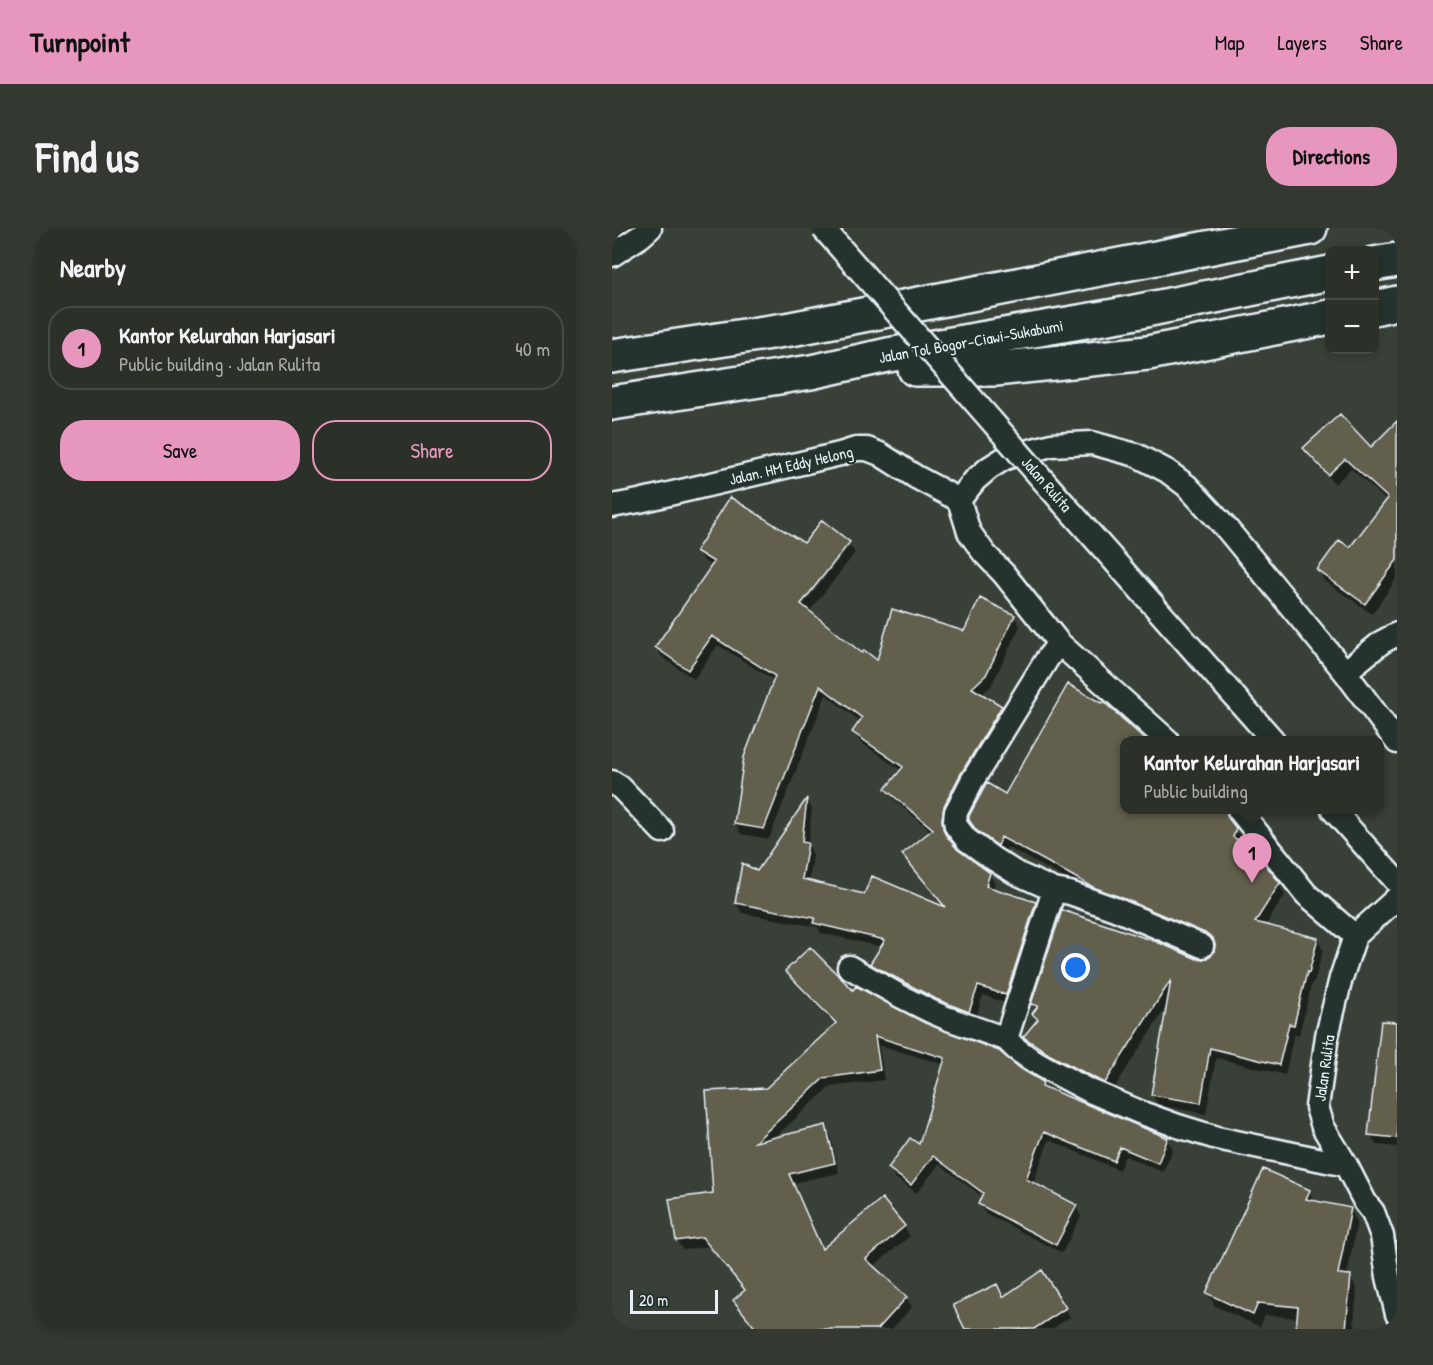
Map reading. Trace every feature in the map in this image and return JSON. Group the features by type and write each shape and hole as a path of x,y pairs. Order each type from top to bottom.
{"highway":[{"path":"612,356 791,329 1310,228"},
{"path":"1379,263 1397,260"},
{"name":"Jalan Tol Bogor–Ciawi–Sukabumi","path":"612,403 811,372 888,355 1120,315 1325,274"},
{"path":"1379,307 1397,303"},
{"path":"811,372 995,369 1148,352 1325,318"}],"street":[{"path":"612,255 650,228"},
{"name":"Jalan Rulita","path":"823,228 1269,736"},
{"path":"1161,736 1059,643 969,532 959,501 975,480 1005,458 1051,445 1092,443 1136,455 1167,471 1187,486 1227,529 1345,672 1397,741"},
{"name":"Jalan. HM Eddy Helong","path":"612,506 856,449 867,449 880,454 959,501"},
{"path":"1345,672 1382,642 1397,634"},
{"path":"1059,643 972,781 956,812 956,826 967,840 1016,873 1054,890 1070,893 1115,909 1202,946"},
{"path":"612,782 620,787 662,831"},
{"path":"1242,814 1306,894 1354,936 1397,898"},
{"path":"1337,814 1397,882"},
{"path":"1006,1039 1054,890"},
{"name":"Jalan Rulita","path":"1354,936 1327,1036 1317,1107 1323,1126 1365,1202 1373,1212 1382,1236 1388,1277 1397,1314"},
{"path":"849,967 902,998 1006,1039 1029,1058 1090,1091 1178,1126 1217,1138 1346,1165"}],"building":[{"path":"1340,414 1371,447 1397,421 1397,560 1365,604 1317,570 1339,540 1350,547 1388,498 1345,459 1328,475 1303,448"},
{"path":"730,497 804,543 822,520 850,542 801,604 862,653 864,650 877,660 892,609 964,631 980,598 1015,615 986,675 972,688 1002,706 960,775 944,806 942,819 945,834 957,849 990,873 986,886 1036,902 1006,995 978,986 969,1012 936,999 870,964 885,940 813,923 815,918 735,903 742,863 757,871 807,798 802,842 808,843 802,879 864,894 872,876 945,907 902,854 933,829 885,789 903,767 852,732 862,718 820,686 764,829 734,824 744,757 775,676 712,636 688,670 655,647 714,562 696,551"},
{"path":"1068,684 1106,704 1141,736 1120,736 1120,814 1227,814 1236,828 1233,837 1254,850 1280,883 1255,922 1318,938 1294,1025 1289,1024 1279,1065 1210,1048 1201,1103 1151,1095 1171,980 1105,1083 1056,1058 1023,1037 1038,1019 1032,1014 1038,1006 1031,1004 1062,910 1157,942 1197,959 1210,957 1215,945 1213,938 1207,934 1093,887 1001,837 998,846 976,830 969,816 987,783 1005,794"},
{"path":"810,947 853,990 856,986 925,1023 999,1051 1021,1069 1043,1082 1042,1086 1168,1138 1158,1163 1120,1147 1114,1161 1044,1132 1026,1179 1077,1205 1056,1245 978,1204 983,1193 933,1156 911,1185 888,1168 910,1138 919,1144 945,1058 875,1036 880,1070 824,1078 755,1142 826,1125 835,1163 789,1174 822,1249 882,1198 905,1226 866,1259 907,1297 878,1329 756,1329 733,1300 745,1290 702,1237 676,1241 669,1199 713,1193 706,1091 766,1088 836,1023 785,971"},
{"path":"1381,1021 1397,1022 1397,1138 1368,1135"},
{"path":"1263,1169 1310,1190 1306,1199 1351,1208 1338,1274 1351,1275 1346,1329 1296,1329 1298,1307 1258,1303 1253,1315 1206,1293"},
{"path":"1042,1270 1066,1308 1034,1329 965,1329 953,1305 997,1284 1003,1297"}],"place":[{"name":"Kantor Kelurahan Harjasari","path":"1252,883"}]}
